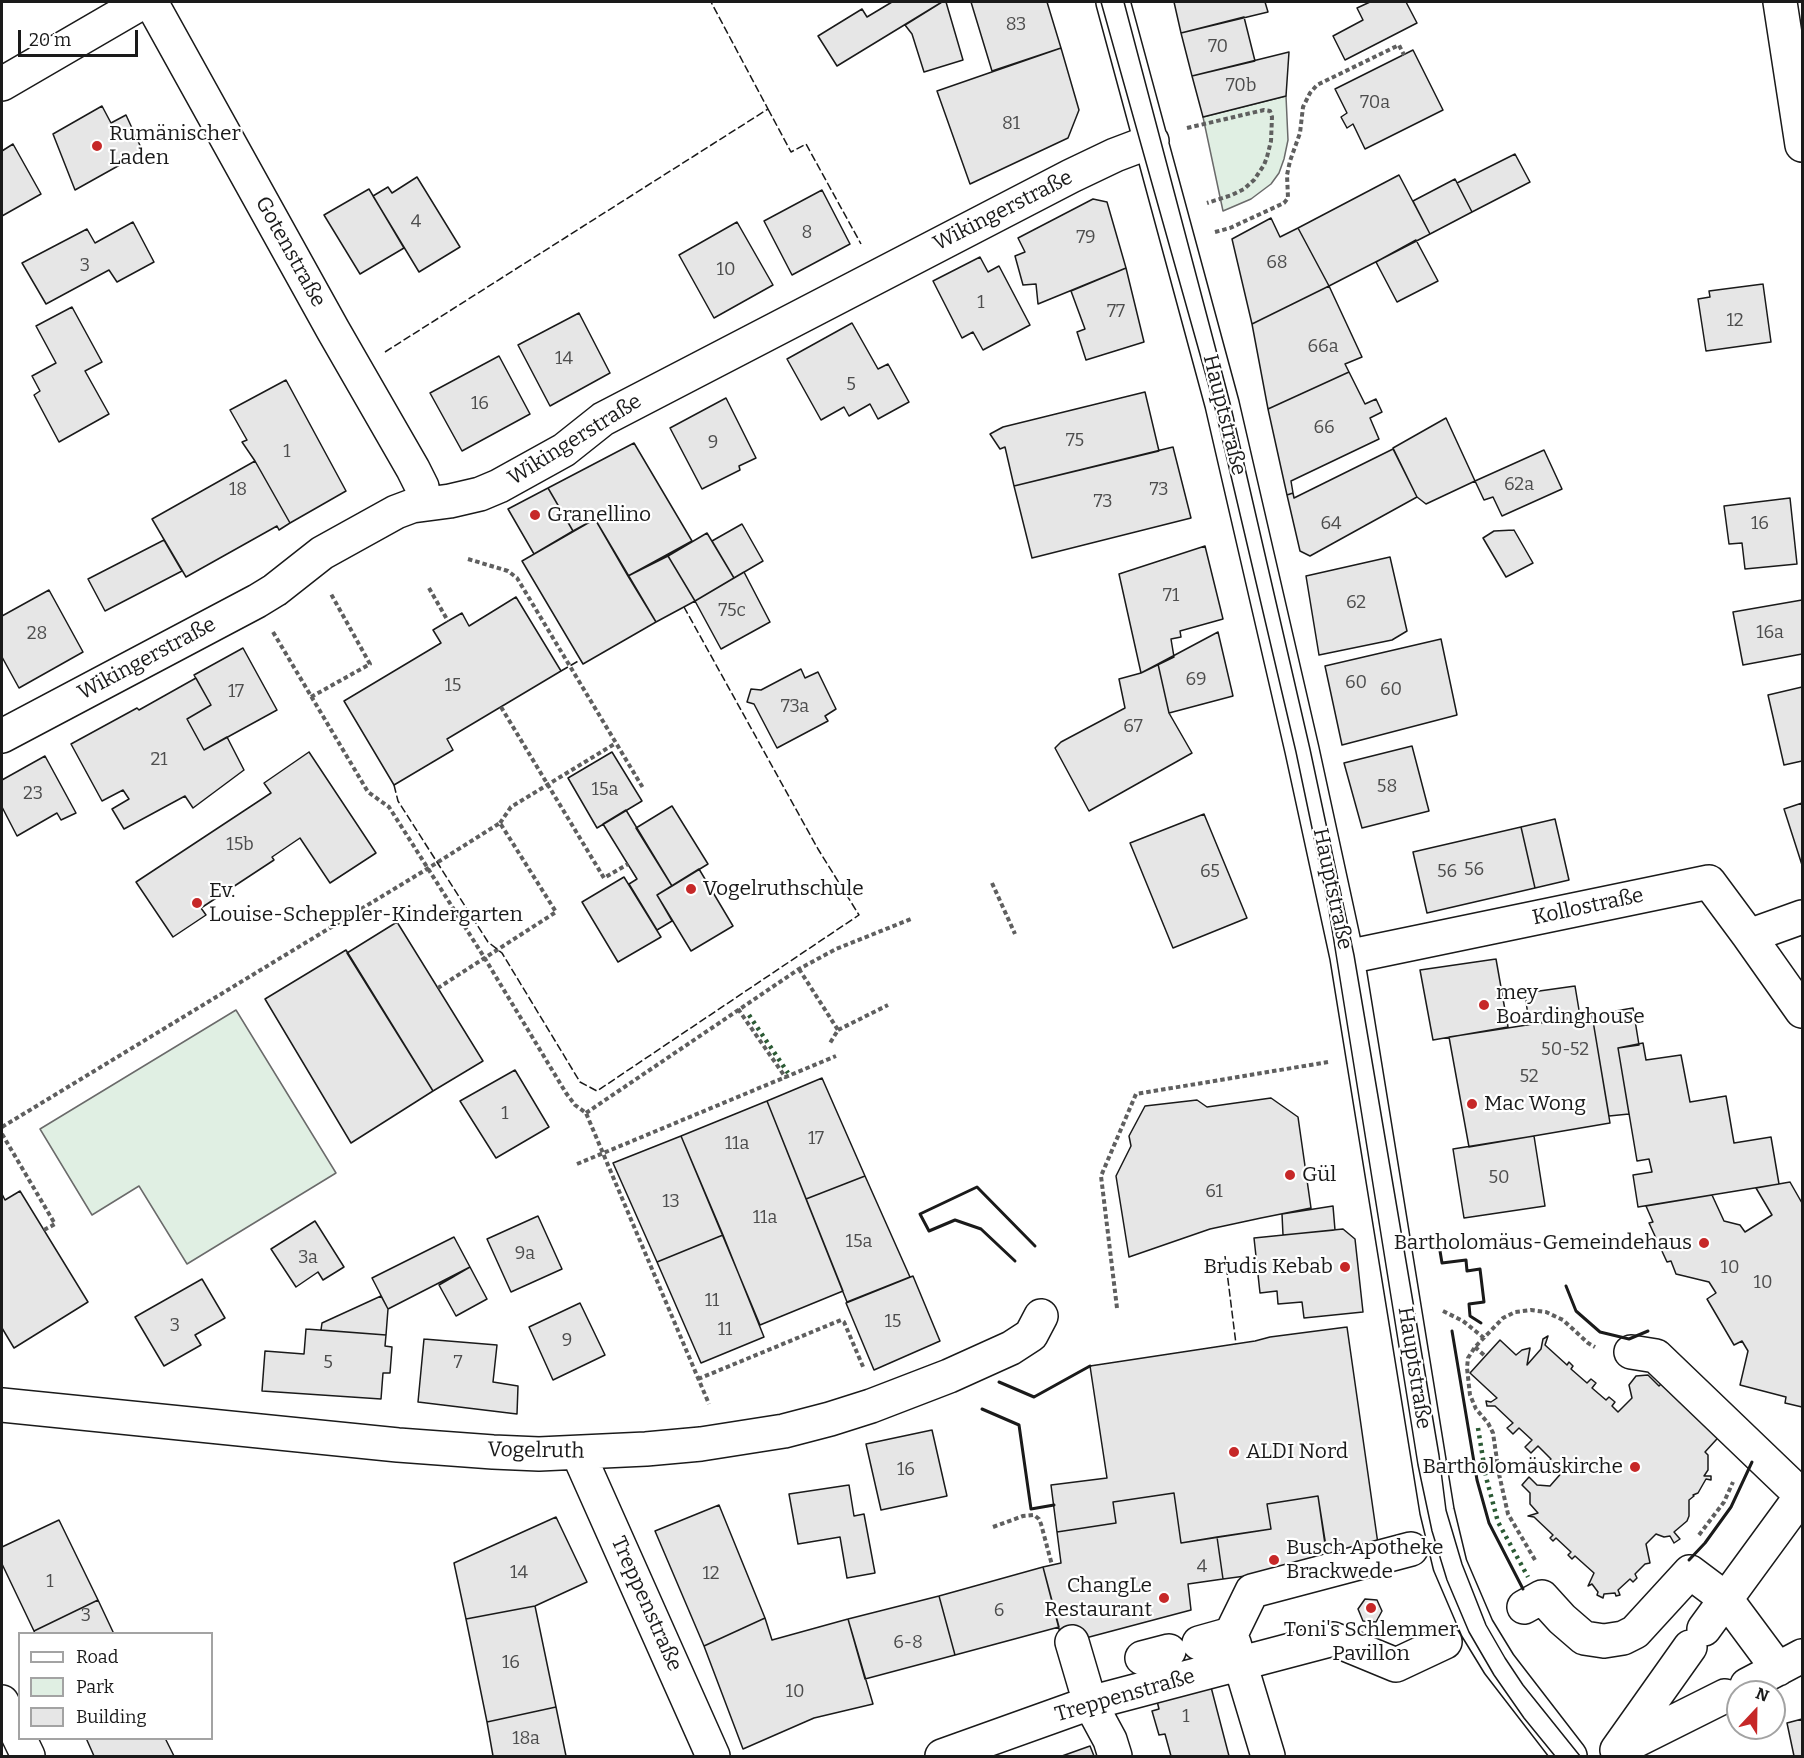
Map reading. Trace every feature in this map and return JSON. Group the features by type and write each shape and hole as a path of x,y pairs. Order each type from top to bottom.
{"street":[{"path":"2,84 143,2"},
{"name":"Gotenstraße","path":"151,2 413,469 422,487 425,504"},
{"name":"Hauptstraße","path":"1113,2 1222,404 1347,957 1437,1511 1450,1565 1477,1628 1499,1664 1570,1756"},
{"path":"1780,2 1803,145"},
{"name":"Wikingerstraße","path":"2,736 257,601 338,543 396,512 412,506 480,494 499,486 564,450 613,413 1071,176 1115,154 1152,141"},
{"name":"Kollostraße","path":"1347,957 1709,882 1749,936"},
{"path":"1803,917 1749,936 1803,1011"},
{"name":"Vogelruth","path":"2,1405 398,1445 539,1454 646,1449 784,1431 878,1403 949,1376 1011,1348 1031,1335 1041,1316"},
{"path":"1524,1607 1542,1597 1584,1638 1604,1641 1623,1638 1635,1632 1690,1572 1725,1599 1790,1662 1617,1750 1725,1599 1802,1495 1656,1356 1631,1352"},
{"name":"Treppenstraße","path":"578,1453 713,1756"},
{"path":"1268,1756 1235,1649 1252,1591 1411,1549"},
{"name":"Treppenstraße","path":"942,1756 1092,1682 1179,1656 1332,1638 1396,1665 1445,1642"},
{"path":"1072,1642 1092,1682 1113,1748"},
{"path":"2,1702 18,1735"},
{"path":"20,1740 28,1756"}],"path":[{"path":"1214,233 1284,203 1288,198 1287,175 1300,133 1303,107 1310,93 1317,86 1399,45 1404,55"},
{"path":"1187,128 1264,110 1270,111 1272,117 1268,157 1254,180 1244,189 1232,195 1207,203"},
{"path":"468,559 508,571 517,578 643,788"},
{"path":"429,588 448,621"},
{"path":"311,697 370,664 331,594"},
{"path":"271,629 368,792 389,807 484,957 566,1093 575,1105 586,1113 724,1440"},
{"path":"501,707 604,878 628,864"},
{"path":"2,1127 427,869 500,823 511,807 616,743"},
{"path":"438,988 556,912 500,823"},
{"path":"992,883 1015,934"},
{"path":"586,1113 799,969 836,949 911,919"},
{"path":"799,969 838,1030"},
{"path":"830,1043 838,1030 888,1005"},
{"path":"738,1010 786,1078"},
{"path":"577,1164 836,1056"},
{"path":"1117,1308 1101,1176 1136,1094 1329,1062"},
{"path":"2,1134 55,1224 44,1230"},
{"path":"1536,1561 1508,1514 1492,1433 1488,1423 1476,1409 1470,1395 1468,1358 1475,1347 1503,1318 1515,1312 1531,1310 1546,1312 1563,1320 1588,1343 1601,1350 1631,1352"},
{"path":"1445,1311 1463,1321 1484,1338"},
{"path":"698,1379 841,1320 844,1322 878,1403"},
{"path":"1475,1347 1485,1356"},
{"path":"1696,1538 1724,1502 1750,1445"},
{"path":"993,1527 1023,1516 1034,1515 1041,1524 1052,1565"}],"green space":[{"path":"1286,96 1288,140 1279,173 1271,184 1251,199 1223,211 1203,117"},
{"path":"236,1010 336,1173 187,1264 139,1186 92,1215 40,1129"}],"building":[{"path":"892,2 942,2 837,66 818,36 862,9 867,17"},
{"path":"942,2 946,2 963,60 924,72 912,34 905,25"},
{"path":"971,2 1047,2 1061,48 992,71"},
{"path":"1174,2 1265,2 1268,12 1181,33"},
{"path":"1370,2 1406,2 1417,23 1345,60 1333,36 1363,20 1357,8"},
{"path":"1244,17 1255,61 1192,76 1181,33"},
{"path":"1061,48 1079,110 1068,138 970,184 937,91"},
{"path":"1413,50 1443,110 1365,149 1353,124 1347,128 1341,117 1347,113 1335,89"},
{"path":"1289,52 1286,96 1203,117 1192,76"},
{"path":"102,106 111,123 126,115 143,152 75,190 53,134"},
{"path":"13,144 41,194 2,216 2,151"},
{"path":"1515,154 1530,182 1472,212 1457,183"},
{"path":"1399,175 1430,234 1329,286 1298,228"},
{"path":"417,177 460,247 419,272 373,196 388,187 392,193"},
{"path":"1455,179 1472,212 1430,234 1413,201"},
{"path":"369,189 404,248 360,274 324,215"},
{"path":"822,190 850,244 792,275 764,221"},
{"path":"1093,199 1107,202 1126,268 1038,304 1036,284 1023,285 1015,256 1025,252 1018,238"},
{"path":"1271,218 1280,237 1298,228 1329,286 1252,324 1232,239"},
{"path":"133,222 154,262 117,282 109,270 46,304 22,263 87,229 95,243"},
{"path":"737,222 773,285 714,318 679,255"},
{"path":"1416,240 1438,281 1397,302 1376,262"},
{"path":"980,257 988,272 999,266 1030,325 983,350 973,332 962,338 933,281"},
{"path":"1126,268 1144,342 1086,360 1077,332 1085,329 1071,291"},
{"path":"1763,284 1771,342 1706,351 1698,299 1710,297 1709,291"},
{"path":"1329,286 1362,357 1345,364 1349,372 1268,409 1252,324"},
{"path":"72,307 102,362 85,371 109,414 59,442 34,395 40,391 32,376 56,363 36,326"},
{"path":"579,313 610,373 550,406 518,345"},
{"path":"852,323 878,369 888,364 909,402 878,419 870,404 849,416 844,407 821,420 787,359"},
{"path":"499,356 530,414 462,451 430,393"},
{"path":"1349,372 1365,404 1376,399 1382,412 1370,418 1379,439 1291,481 1293,493 1287,495 1268,409"},
{"path":"286,380 346,491 290,523 242,442 247,440 230,410"},
{"path":"1145,392 1159,451 1014,486 1005,447 1000,449 990,434 1003,427"},
{"path":"726,398 756,458 739,466 740,470 702,489 670,428"},
{"path":"1446,418 1475,481 1426,504 1417,497 1393,448"},
{"path":"634,443 692,541 628,576 595,519 573,531 548,488"},
{"path":"1173,447 1191,518 1032,558 1014,486"},
{"path":"1393,449 1417,497 1310,556 1300,551 1287,495 1293,493 1294,498"},
{"path":"1544,450 1562,489 1502,516 1493,497 1484,500 1475,481"},
{"path":"255,461 290,523 279,530 277,526 186,577 152,519"},
{"path":"548,488 573,531 534,554 508,509"},
{"path":"1790,498 1797,564 1745,569 1742,543 1729,544 1724,506"},
{"path":"595,519 656,622 583,664 522,561"},
{"path":"742,524 763,561 734,578 712,541"},
{"path":"1514,530 1533,563 1506,577 1483,538 1494,531"},
{"path":"707,533 734,578 695,601 668,556"},
{"path":"164,540 182,571 105,611 88,579"},
{"path":"1205,546 1223,619 1180,631 1181,637 1171,639 1174,657 1141,673 1119,574"},
{"path":"668,556 695,601 656,622 628,576"},
{"path":"1390,557 1407,631 1392,640 1319,655 1306,576"},
{"path":"744,572 770,622 721,649 695,601"},
{"path":"49,590 83,652 19,688 2,657 2,616"},
{"path":"516,597 561,671 447,739 453,750 394,785 344,701 441,643 433,630 462,613 469,626"},
{"path":"1802,600 1802,654 1743,665 1733,612"},
{"path":"1218,632 1233,696 1169,713 1158,664"},
{"path":"1441,639 1457,715 1342,745 1325,666"},
{"path":"243,648 277,710 204,750 187,719 211,705 194,675"},
{"path":"1158,664 1169,713 1192,753 1089,811 1055,748 1061,742 1125,708 1119,679 1141,673"},
{"path":"801,669 805,678 818,672 836,709 825,716 828,721 777,748 754,704 747,702 751,689 761,690"},
{"path":"196,678 211,705 187,719 204,750 227,737 244,770 193,808 185,796 124,829 112,809 129,799 123,790 102,801 71,744"},
{"path":"1802,687 1802,761 1784,765 1768,695"},
{"path":"1412,746 1429,811 1362,828 1344,763"},
{"path":"309,752 376,853 330,883 300,838 272,857 274,860 201,908 206,915 173,937 136,882 271,793 264,783"},
{"path":"612,752 642,801 597,828 568,778"},
{"path":"45,756 76,813 61,820 57,813 17,836 2,807 2,780"},
{"path":"1802,803 1802,865 1784,809"},
{"path":"672,806 708,864 672,886 636,828"},
{"path":"626,810 672,886 657,895 672,921 657,930 629,884 637,879 603,824"},
{"path":"1204,814 1247,918 1173,948 1130,843"},
{"path":"1555,819 1569,880 1535,888 1521,827"},
{"path":"1521,827 1535,888 1427,913 1413,852"},
{"path":"699,869 733,926 691,951 657,895"},
{"path":"624,877 661,937 618,962 582,902"},
{"path":"397,922 483,1061 433,1091 347,953"},
{"path":"346,950 433,1091 351,1143 265,999"},
{"path":"1496,959 1508,1027 1433,1040 1420,970"},
{"path":"1575,986 1580,1016 1529,1024 1525,993"},
{"path":"1633,1008 1639,1045 1618,1048 1629,1114 1609,1116 1592,1015"},
{"path":"1592,1015 1610,1123 1469,1147 1449,1037"},
{"path":"1643,1043 1646,1060 1681,1055 1690,1102 1726,1096 1734,1143 1771,1137 1779,1184 1638,1207 1633,1175 1652,1172 1649,1159 1637,1161 1618,1048"},
{"path":"515,1070 549,1127 496,1158 460,1101"},
{"path":"822,1078 865,1176 806,1199 767,1101"},
{"path":"1271,1098 1298,1117 1311,1208 1210,1229 1129,1257 1116,1176 1131,1146 1129,1136 1145,1106 1197,1100 1207,1107"},
{"path":"767,1101 843,1291 760,1325 681,1136"},
{"path":"681,1136 723,1235 657,1262 613,1163"},
{"path":"1534,1136 1545,1206 1464,1218 1453,1149"},
{"path":"865,1176 910,1277 847,1302 806,1199"},
{"path":"1790,1182 1802,1203 1802,1407 1785,1403 1786,1397 1740,1385 1748,1351 1742,1341 1734,1345 1707,1299 1716,1293 1709,1282 1676,1274 1671,1261 1667,1262 1649,1223 1653,1222 1646,1206 1712,1195 1724,1221 1740,1225 1745,1232 1772,1215 1756,1188"},
{"path":"20,1191 88,1302 14,1348 2,1328 2,1194 5,1200"},
{"path":"1333,1206 1335,1230 1283,1235 1282,1214"},
{"path":"538,1216 562,1269 511,1292 487,1239"},
{"path":"315,1221 344,1267 323,1280 318,1272 296,1287 271,1249"},
{"path":"1343,1229 1355,1239 1363,1312 1304,1318 1302,1302 1278,1304 1277,1291 1260,1293 1254,1238"},
{"path":"723,1235 764,1337 701,1363 657,1262"},
{"path":"454,1237 470,1267 388,1309 372,1278"},
{"path":"470,1267 487,1299 456,1316 439,1285"},
{"path":"913,1276 940,1341 874,1370 846,1303"},
{"path":"202,1279 225,1318 195,1335 201,1345 164,1366 135,1317"},
{"path":"381,1296 388,1309 386,1335 321,1330 322,1323"},
{"path":"580,1303 605,1355 553,1380 529,1327"},
{"name":"ALDI Nord","path":"1347,1327 1379,1551 1328,1559 1318,1496 1267,1504 1271,1529 1181,1543 1174,1493 1113,1502 1116,1523 1057,1532 1051,1485 1107,1478 1090,1366"},
{"path":"306,1329 386,1335 385,1346 392,1347 390,1373 383,1373 381,1399 262,1391 265,1351 304,1354"},
{"name":"Bartholomäuskirche","path":"1548,1336 1545,1345 1567,1365 1569,1362 1573,1366 1571,1369 1587,1383 1591,1379 1596,1383 1592,1388 1606,1400 1609,1397 1615,1402 1612,1406 1618,1412 1632,1398 1629,1385 1636,1376 1648,1375 1659,1386 1662,1383 1726,1429 1705,1452 1708,1455 1708,1470 1704,1476 1711,1476 1711,1480 1706,1479 1698,1493 1689,1500 1687,1521 1674,1532 1680,1539 1674,1543 1670,1536 1664,1537 1656,1534 1646,1544 1650,1563 1645,1564 1635,1574 1637,1578 1633,1582 1630,1579 1618,1590 1620,1595 1604,1594 1603,1598 1597,1595 1598,1592 1592,1584 1588,1586 1594,1573 1575,1556 1572,1559 1568,1555 1571,1552 1556,1538 1553,1541 1550,1538 1553,1535 1534,1517 1528,1516 1538,1513 1530,1504 1530,1493 1522,1485 1529,1477 1537,1485 1550,1486 1564,1470 1558,1464 1554,1469 1547,1463 1551,1459 1538,1446 1531,1453 1525,1447 1532,1440 1519,1428 1513,1434 1507,1428 1513,1423 1495,1406 1487,1406 1486,1401 1491,1402 1497,1398 1470,1373 1500,1340 1516,1355 1530,1348 1527,1365 1541,1349 1543,1339"},
{"path":"424,1339 497,1345 493,1382 518,1386 517,1414 418,1402"},
{"path":"932,1430 947,1496 881,1510 866,1444"},
{"path":"849,1485 854,1516 864,1514 875,1573 847,1578 840,1537 798,1544 789,1494"},
{"path":"1174,1493 1181,1543 1217,1537 1223,1579 1188,1584 1191,1610 1063,1644 1043,1567 1061,1563 1057,1532 1116,1523 1113,1502"},
{"path":"1318,1496 1328,1565 1223,1579 1217,1537 1271,1529 1267,1504"},
{"path":"719,1505 765,1618 704,1646 655,1531"},
{"path":"556,1517 587,1582 535,1606 466,1619 454,1563"},
{"path":"59,1520 98,1600 34,1631 2,1564 2,1547"},
{"path":"1043,1567 1059,1627 955,1655 939,1596"},
{"path":"939,1596 955,1655 865,1679 848,1619"},
{"path":"1365,1599 1377,1600 1382,1611 1376,1622 1363,1621 1358,1609"},
{"path":"98,1600 113,1632 34,1632"},
{"path":"535,1606 556,1707 487,1722 466,1619"},
{"path":"765,1618 772,1640 848,1619 873,1704 814,1718 743,1749 704,1646"},
{"path":"1211,1687 1229,1756 1171,1756 1165,1734 1159,1735 1152,1711 1159,1709 1157,1701"},
{"path":"556,1707 566,1756 493,1756 487,1722"},
{"path":"1802,1719 1802,1756 1794,1756 1787,1723"},
{"path":"87,1740 166,1740 174,1756 94,1756"},
{"path":"1090,1746 1094,1756 1062,1756"}],"tram line":[{"path":"1101,2 1215,408 1296,752 1328,904 1418,1465 1432,1531 1447,1580 1469,1632 1494,1675 1524,1718 1555,1756"},
{"path":"1124,2 1230,403 1310,749 1354,955 1439,1455 1446,1510 1462,1564 1486,1625 1523,1685 1580,1756"}],"hedge":[{"path":"749,1015 788,1073"},
{"path":"1478,1428 1486,1477 1498,1522 1528,1577"}],"fence":[{"path":"385,352 768,109 711,2"},
{"path":"768,109 791,152 806,144 861,244"},
{"path":"394,785 398,801 488,942 502,953 580,1082 597,1091 859,915 818,849 684,607"},
{"path":"561,671 580,660"},
{"path":"1225,1256 1236,1344"}],"wall":[{"path":"1015,1261 981,1229 955,1220 929,1231 920,1214 977,1187 1035,1246"},
{"path":"1439,1245 1442,1263 1466,1260 1467,1271 1480,1269 1484,1302 1469,1304 1470,1316 1481,1323"},
{"path":"1566,1286 1576,1311 1600,1332 1629,1339 1648,1331"},
{"path":"1452,1331 1477,1480 1489,1523 1523,1589"},
{"path":"999,1382 1034,1397 1090,1366"},
{"path":"982,1409 1019,1425 1031,1509 1054,1505"},
{"path":"1689,1560 1705,1543 1731,1507 1752,1462"}],"place":[{"name":"Rumänischer Laden","path":"97,146"},
{"name":"Granellino","path":"535,515"},
{"name":"Vogelruthschule","path":"691,889"},
{"name":"Ev. Louise-Scheppler-Kindergarten","path":"197,903"},
{"name":"mey Boardinghouse","path":"1484,1005"},
{"name":"Mac Wong","path":"1472,1104"},
{"name":"Gül","path":"1290,1175"},
{"name":"Bartholomäus-Gemeindehaus","path":"1704,1243"},
{"name":"Brudis Kebab","path":"1345,1267"},
{"name":"ALDI Nord","path":"1234,1452"},
{"name":"Bartholomäuskirche","path":"1635,1467"},
{"name":"Busch Apotheke Brackwede","path":"1274,1560"},
{"name":"ChangLe Restaurant","path":"1164,1598"},
{"name":"Toni's Schlemmer Pavillon","path":"1371,1608"}]}
